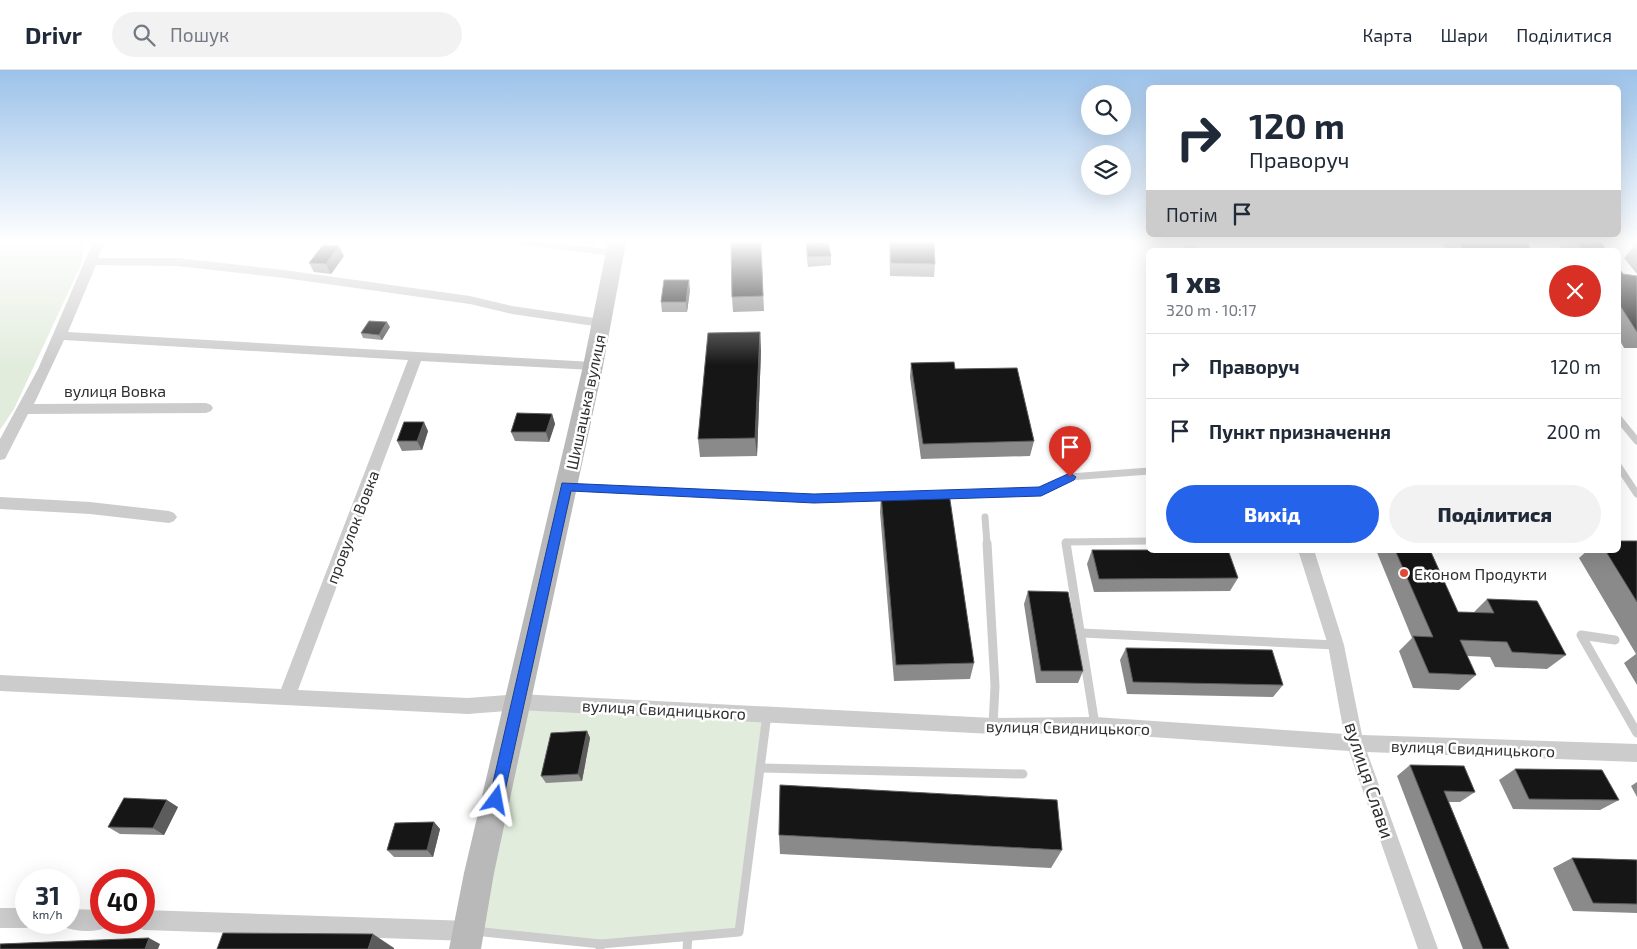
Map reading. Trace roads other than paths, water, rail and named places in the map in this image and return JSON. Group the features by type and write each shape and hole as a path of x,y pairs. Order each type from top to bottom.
{"street":[{"name":"вулиця Вовка","path":"0,455 5,441 25,409 61,336 83,283"},
{"name":"Шишацька вулиця","path":"349,283 470,300 512,310 601,323"},
{"name":"Шишацька вулиця","path":"467,940 509,703 566,486 593,366 609,283"},
{"path":"61,336 593,366"},
{"name":"провулок Вовка","path":"287,697 416,356"},
{"name":"вулиця Вовка","path":"25,409 114,407 206,408"},
{"path":"0,503 90,508 169,517"},
{"name":"вулиця Слави","path":"1307,553 1336,645 1355,743 1428,949"},
{"name":"вулиця Свидницького","path":"0,683 468,706 509,703 993,726 1095,725 1355,743 1637,753"},
{"path":"0,918 15,918"},
{"path":"155,921 467,940"}],"lane":[{"path":"1621,421 1637,441"},
{"path":"1621,470 1637,494"},
{"path":"932,495 1041,492 1070,477 1146,471"},
{"path":"566,486 814,499 902,496"},
{"path":"985,517 995,686 993,726"},
{"path":"1095,725 1082,633 1066,542 1146,540"},
{"path":"1082,633 1336,645"},
{"path":"1615,640 1581,634 1637,733"},
{"path":"467,940 600,947 739,932 767,714"},
{"path":"760,768 1023,774"},
{"path":"687,949 688,936"}],"place":[{"name":"Економ Продукти","path":"1404,573"}]}
